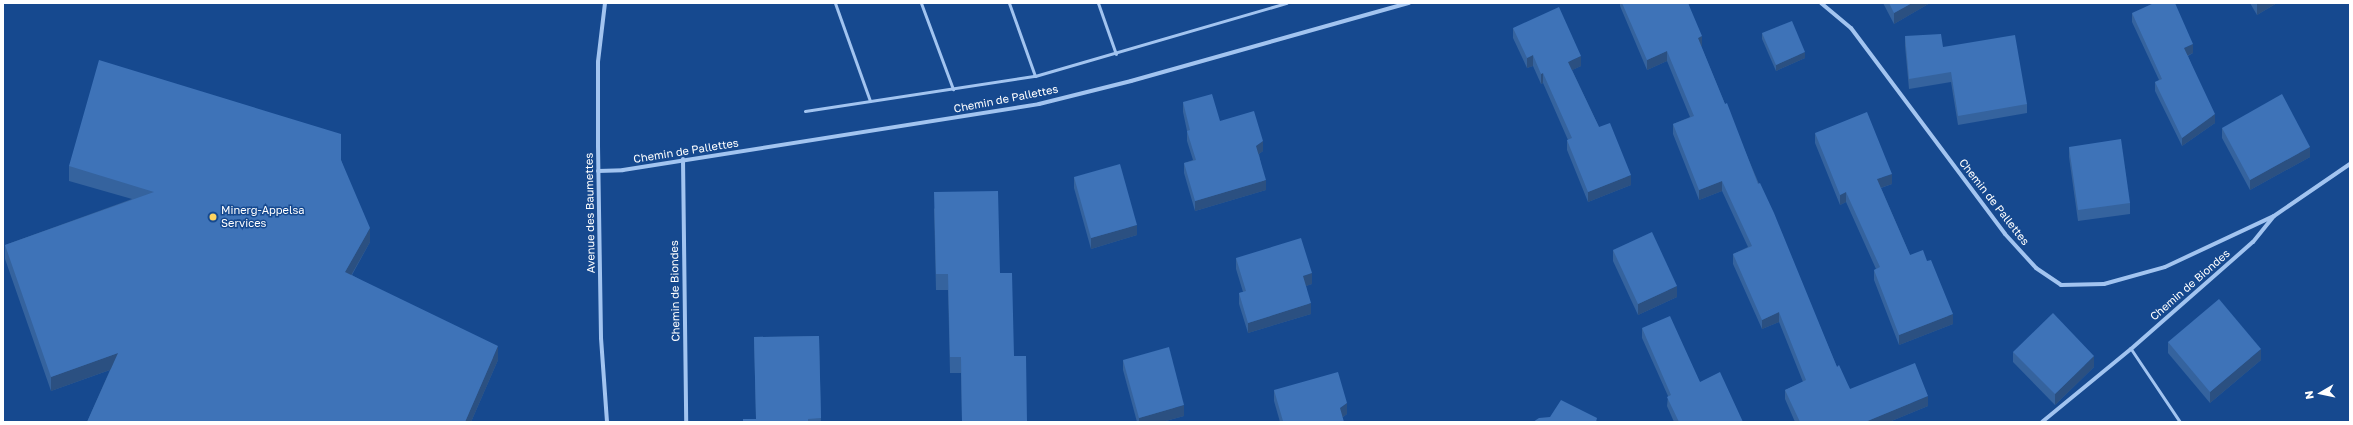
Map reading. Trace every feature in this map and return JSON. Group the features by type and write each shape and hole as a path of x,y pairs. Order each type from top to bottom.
{"street":[{"name":"Avenue des Baumettes","path":"605,3 598,62 598,171 601,338 607,422"},
{"name":"Chemin de Pallettes","path":"598,171 622,170 1039,104 1131,81 1409,3"},
{"name":"Chemin de Pallettes","path":"1821,3 1851,28 2005,234 2036,268 2061,285 2104,284 2166,267 2274,216"},
{"name":"Chemin de Biondes","path":"683,160 686,422"},
{"name":"Chemin de Biondes","path":"2042,422 2131,349 2253,242 2274,216 2350,164"}],"lane":[{"path":"835,3 870,101"},
{"path":"922,3 952,89"},
{"path":"1009,3 1035,76"},
{"path":"1098,3 1116,54"},
{"path":"805,111 1035,76 1116,54 1287,3"},
{"path":"2131,349 2180,422"}],"building":[{"path":"1622,3 1688,3 1702,36 1698,38 1725,104 1727,103 1758,184 1760,183 1774,213 1837,367 1839,365 1850,389 1915,363 1928,396 1865,422 1800,422 1785,390 1806,380 1779,312 1762,320 1733,254 1752,246 1722,181 1699,190 1673,124 1694,116 1667,51 1647,60"},
{"path":"1889,3 1912,3 1894,13"},
{"path":"2154,3 2175,3 2193,44 2184,48 2215,114 2182,138 2155,82 2162,79 2132,13"},
{"path":"1559,7 1581,56 1568,62 1599,127 1610,123 1631,175 1588,192 1567,140 1572,138 1543,73 1541,74 1533,55 1527,58 1513,28"},
{"path":"1792,21 1805,52 1776,65 1762,33"},
{"path":"1941,34 1943,47 2015,35 2027,104 1958,116 1951,72 1909,79 1905,36"},
{"path":"99,60 341,134 341,160 370,228 345,272 498,346 465,422 87,422 118,353 51,377 5,245 154,192 69,166"},
{"path":"1212,94 1220,121 1254,111 1263,141 1256,146 1266,180 1195,201 1184,163 1196,160 1187,131 1190,130 1183,102"},
{"path":"2282,94 2310,147 2250,180 2222,128"},
{"path":"1867,112 1892,174 1877,179 1910,255 1923,250 1927,261 1931,260 1953,314 1899,335 1874,270 1880,267 1846,192 1840,195 1815,133"},
{"path":"2121,139 2130,203 2078,210 2069,147"},
{"path":"1120,164 1137,225 1091,238 1074,177"},
{"path":"998,191 1000,273 1012,273 1014,356 1026,356 1027,422 962,422 961,357 950,357 948,274 936,274 934,192"},
{"path":"1652,232 1677,286 1638,304 1613,250"},
{"path":"1301,238 1312,273 1303,276 1311,303 1248,323 1239,293 1246,291 1236,258"},
{"path":"2219,299 2261,349 2210,392 2168,342"},
{"path":"2053,313 2094,356 2055,394 2013,352"},
{"path":"1670,316 1700,382 1720,372 1743,422 1679,422 1667,397 1671,395 1642,328"},
{"path":"819,336 821,418 808,419 808,422 743,422 743,419 756,419 754,337"},
{"path":"1169,347 1184,405 1139,418 1123,360"},
{"path":"1338,372 1347,403 1340,408 1344,422 1281,422 1283,421 1274,390"},
{"path":"1561,400 1597,418 1596,422 1533,422 1539,418 1550,417"}],"place":[{"name":"Minerg-Appelsa Services","path":"213,217"}]}
